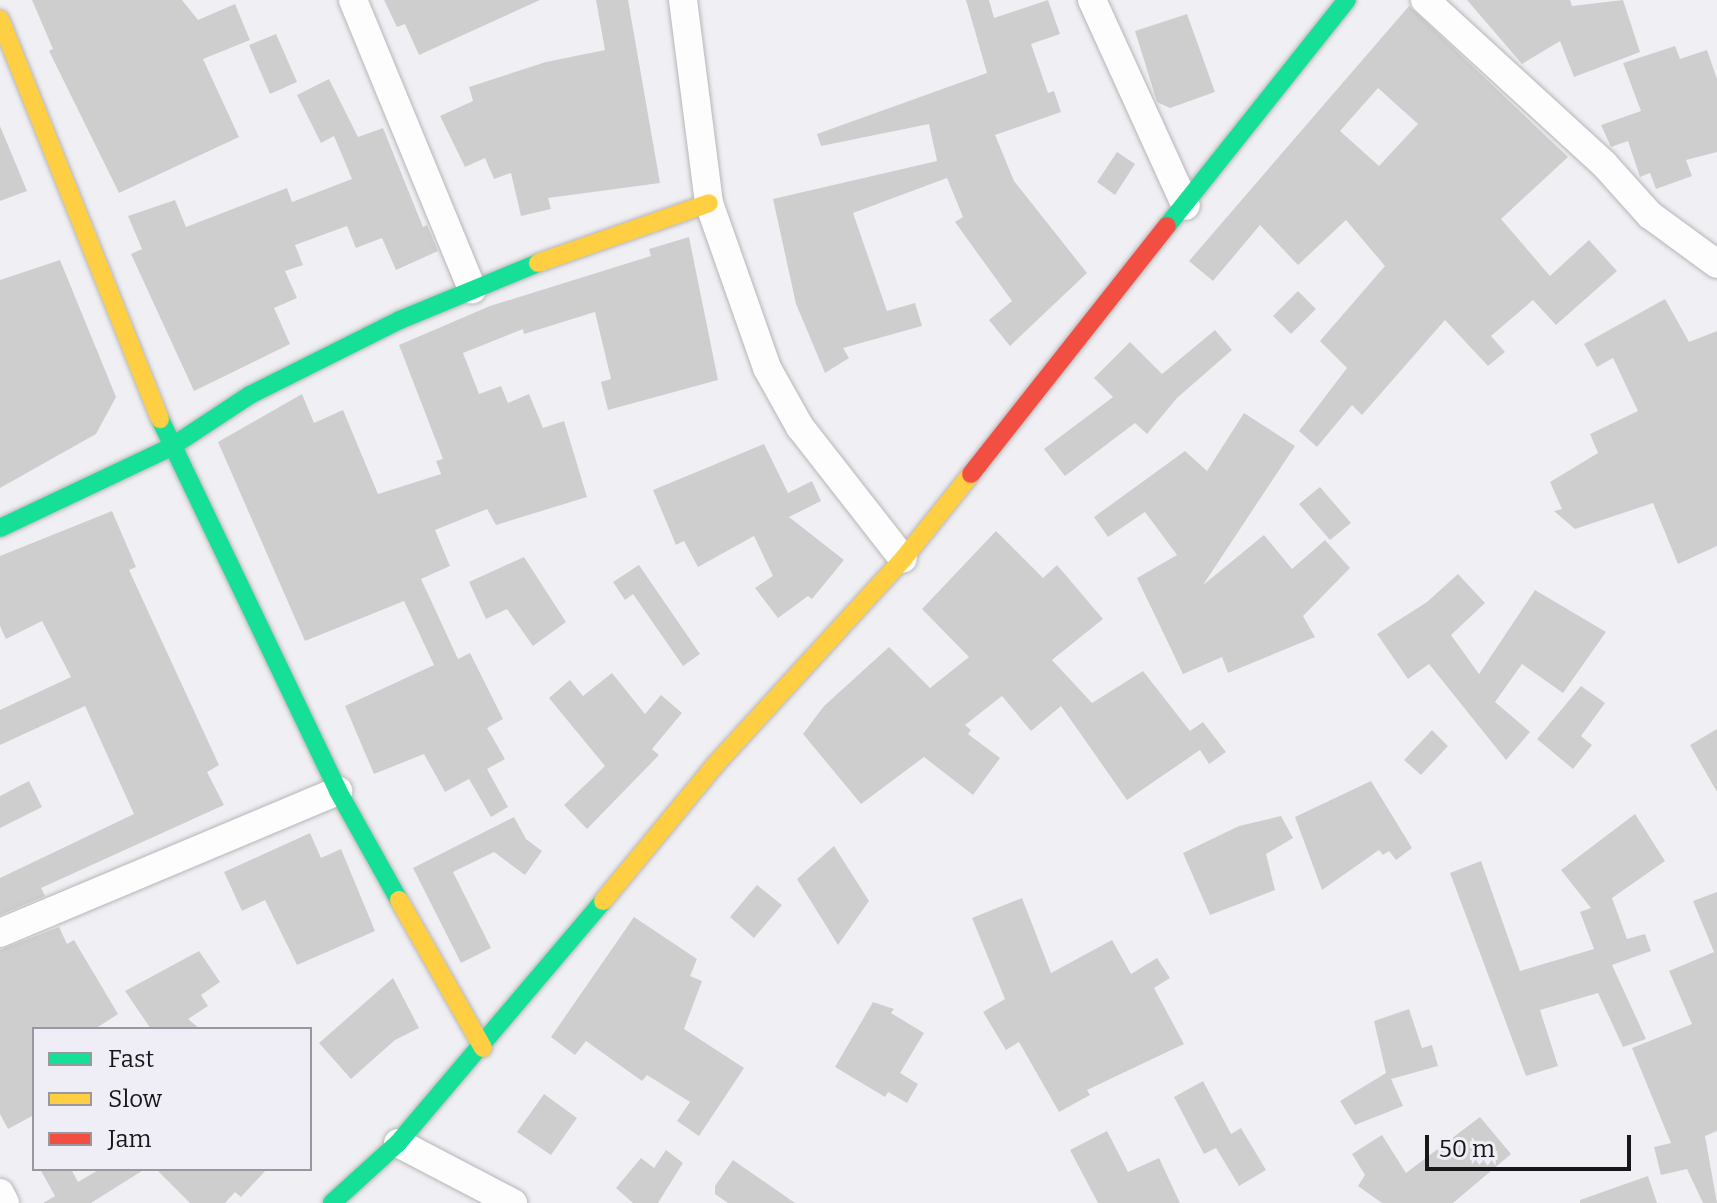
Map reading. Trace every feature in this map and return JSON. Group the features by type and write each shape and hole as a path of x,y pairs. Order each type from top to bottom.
{"street":[{"path":"353,0 472,289"},
{"path":"683,0 709,203 767,368 815,449 903,559"},
{"path":"1092,0 1186,206"},
{"path":"332,1203 398,1143 483,1048 715,765 903,559 1347,0"},
{"path":"1425,0 1604,164 1650,215 1717,264"},
{"path":"0,19 44,118 171,447 338,791 483,1048"},
{"path":"0,528 171,447 250,395 472,289 709,203"},
{"path":"0,933 338,791"},
{"path":"398,1143 513,1203"},
{"path":"0,1193 5,1203"}],"building":[{"path":"32,0 182,0 198,20 235,4 250,40 203,59 239,137 119,193 49,51 53,49"},
{"path":"384,0 540,0 419,55 405,24 397,27"},
{"path":"596,0 628,0 660,183 548,198 551,209 521,216 511,173 494,179 485,158 465,167 440,116 473,101 469,87 546,62 605,50"},
{"path":"966,0 989,0 994,18 1048,0 1060,34 1031,44 1048,93 1054,91 1061,112 995,135 1014,181 1087,273 1010,346 989,320 1012,301 955,222 963,217 947,178 853,213 887,311 915,303 922,326 843,348 849,358 825,373 796,304 773,199 937,161 929,124 821,146 817,134 987,73"},
{"path":"1467,0 1570,0 1572,6 1623,0 1640,52 1574,77 1560,41 1522,64"},
{"path":"1409,6 1568,157 1501,219 1550,276 1589,240 1617,271 1556,325 1533,300 1491,336 1505,352 1488,366 1445,320 1362,415 1352,405 1317,447 1299,431 1347,368 1320,341 1385,266 1346,220 1298,265 1260,225 1213,281 1189,261","holes":["1378,88 1418,124 1379,166 1340,131"]},
{"path":"1187,14 1215,92 1170,108 1157,102 1135,31"},
{"path":"276,34 297,82 270,94 249,45"},
{"path":"1675,46 1680,59 1707,50 1717,79 1717,152 1686,160 1692,176 1656,189 1650,173 1640,177 1628,141 1611,147 1601,125 1641,111 1623,63"},
{"path":"329,79 358,137 383,128 423,227 427,225 438,251 396,270 382,238 356,248 347,226 295,245 303,265 285,271 297,298 274,308 290,344 194,391 131,254 142,249 128,216 175,200 186,227 287,188 292,202 352,179 334,136 321,143 297,95"},
{"path":"0,126 27,191 0,201"},
{"path":"1117,152 1135,164 1115,195 1097,182"},
{"path":"689,237 718,380 608,410 601,382 611,379 595,312 524,334 523,329 463,353 479,394 501,386 508,403 529,394 543,428 564,421 587,497 496,525 487,509 435,530 450,566 421,579 458,659 470,653 503,719 487,728 505,759 487,769 508,807 491,817 469,779 445,792 424,754 374,774 345,706 434,665 404,601 305,641 218,442 302,394 314,423 343,410 378,494 441,474 436,461 443,459 399,345 490,306 651,256 649,249"},
{"path":"60,260 116,397 96,434 0,488 0,280"},
{"path":"1298,291 1316,309 1291,334 1273,316"},
{"path":"1665,299 1689,342 1717,331 1717,546 1678,564 1653,503 1575,529 1554,511 1562,509 1550,482 1598,453 1590,434 1638,411 1613,358 1597,367 1584,344"},
{"path":"1215,330 1232,350 1177,398 1147,434 1135,423 1065,476 1044,449 1113,397 1094,378 1130,342 1162,374"},
{"path":"1244,413 1295,446 1203,585 1264,535 1292,569 1325,540 1350,568 1303,616 1315,637 1228,673 1222,657 1183,674 1137,578 1177,555 1145,512 1108,537 1094,517 1185,451 1207,471"},
{"path":"764,444 788,493 812,481 821,501 789,517 844,560 812,599 808,596 778,618 755,588 773,576 754,536 698,567 684,541 676,545 653,490"},
{"path":"1320,487 1351,523 1330,540 1299,504"},
{"path":"112,511 136,567 129,570 219,765 207,772 224,805 41,888 45,896 0,915 0,878 134,814 85,706 0,745 0,710 71,677 42,621 6,639 0,626 0,556"},
{"path":"996,531 1043,578 1057,565 1103,619 1052,660 1092,703 1143,671 1190,731 1203,722 1226,752 1209,764 1200,750 1127,800 1061,706 1031,731 1002,696 965,725 971,730 968,734 1000,758 973,795 924,757 861,804 803,734 824,706 889,647 930,688 969,657 922,609"},
{"path":"524,557 566,622 533,646 507,609 486,619 469,582"},
{"path":"639,565 700,654 683,666 633,594 625,600 613,582"},
{"path":"1458,574 1485,603 1451,635 1479,674 1535,590 1606,632 1563,693 1522,664 1495,702 1530,732 1506,760 1429,664 1408,679 1377,634 1427,602"},
{"path":"612,673 645,714 661,695 682,713 652,749 659,755 587,829 564,805 605,766 549,698 570,680 583,696"},
{"path":"1581,686 1605,703 1581,736 1592,745 1573,769 1537,739"},
{"path":"1717,729 1717,792 1690,745"},
{"path":"1432,730 1448,746 1421,775 1404,760"},
{"path":"29,781 42,807 0,828 0,796"},
{"path":"1371,781 1412,848 1396,860 1389,851 1383,855 1379,850 1322,890 1295,817"},
{"path":"1635,814 1665,861 1612,898 1627,939 1645,934 1651,951 1612,965 1646,1039 1623,1047 1598,993 1540,1010 1558,1066 1526,1076 1450,873 1481,861 1520,971 1594,949 1580,912 1591,908 1561,870"},
{"path":"1281,816 1293,838 1266,854 1275,890 1210,915 1183,853 1239,826"},
{"path":"514,817 526,839 542,851 525,875 494,852 453,872 491,948 461,963 413,868"},
{"path":"310,833 321,858 341,849 375,931 297,965 265,900 242,911 224,872"},
{"path":"834,846 869,901 838,945 797,879"},
{"path":"757,885 782,905 754,938 730,917"},
{"path":"1717,892 1717,1131 1705,1136 1717,1203 1703,1203 1687,1169 1661,1175 1654,1147 1671,1143 1632,1048 1692,1024 1669,971 1714,952 1693,901"},
{"path":"1022,898 1051,973 1112,940 1131,974 1157,958 1170,978 1154,988 1184,1044 1087,1090 1090,1095 1059,1112 1019,1042 1006,1050 983,1012 1005,999 972,918"},
{"path":"634,917 697,959 690,976 702,981 684,1029 744,1068 699,1136 677,1121 690,1102 647,1075 642,1081 586,1041 575,1055 551,1037"},
{"path":"59,927 67,944 74,940 118,1014 98,1027 32,1027 32,1116 8,1129 0,1114 0,950"},
{"path":"199,951 220,982 201,995 208,1006 188,1019 198,1027 150,1027 125,991"},
{"path":"393,978 419,1028 395,1040 351,1079 319,1043"},
{"path":"873,1002 894,1009 891,1013 924,1033 900,1073 918,1084 907,1103 888,1092 885,1097 835,1067"},
{"path":"1409,1009 1422,1048 1432,1045 1438,1066 1391,1079 1403,1106 1355,1125 1340,1101 1386,1073 1374,1021"},
{"path":"1203,1081 1231,1134 1241,1128 1266,1170 1239,1186 1216,1148 1204,1154 1174,1097"},
{"path":"544,1094 577,1118 551,1155 517,1132"},
{"path":"1480,1117 1511,1154 1453,1203 1382,1203 1358,1186 1365,1175 1352,1154 1382,1135 1406,1173"},
{"path":"1107,1131 1128,1172 1159,1158 1180,1203 1098,1203 1070,1150"},
{"path":"666,1150 683,1163 658,1203 633,1203 616,1188 641,1158 654,1168"},
{"path":"733,1160 795,1203 728,1203 715,1194 715,1186"},
{"path":"41,1171 72,1171 78,1182 97,1171 142,1171 91,1203 43,1203 55,1196"},
{"path":"158,1171 265,1171 241,1197 235,1192 225,1203 190,1203"},
{"path":"1648,1176 1657,1203 1580,1203 1580,1200"}],"traffic: fast":[{"path":"1167,226 1347,0"},
{"path":"0,528 171,447 250,395 400,320 538,263"},
{"path":"160,419 338,791 399,900"},
{"path":"332,1203 398,1143 603,901"}],"traffic: slow":[{"path":"0,19 160,419"},
{"path":"538,263 709,203"},
{"path":"603,901 715,765 903,559 971,474"},
{"path":"399,900 483,1048"}],"traffic: jam":[{"path":"971,474 1167,226"}]}
